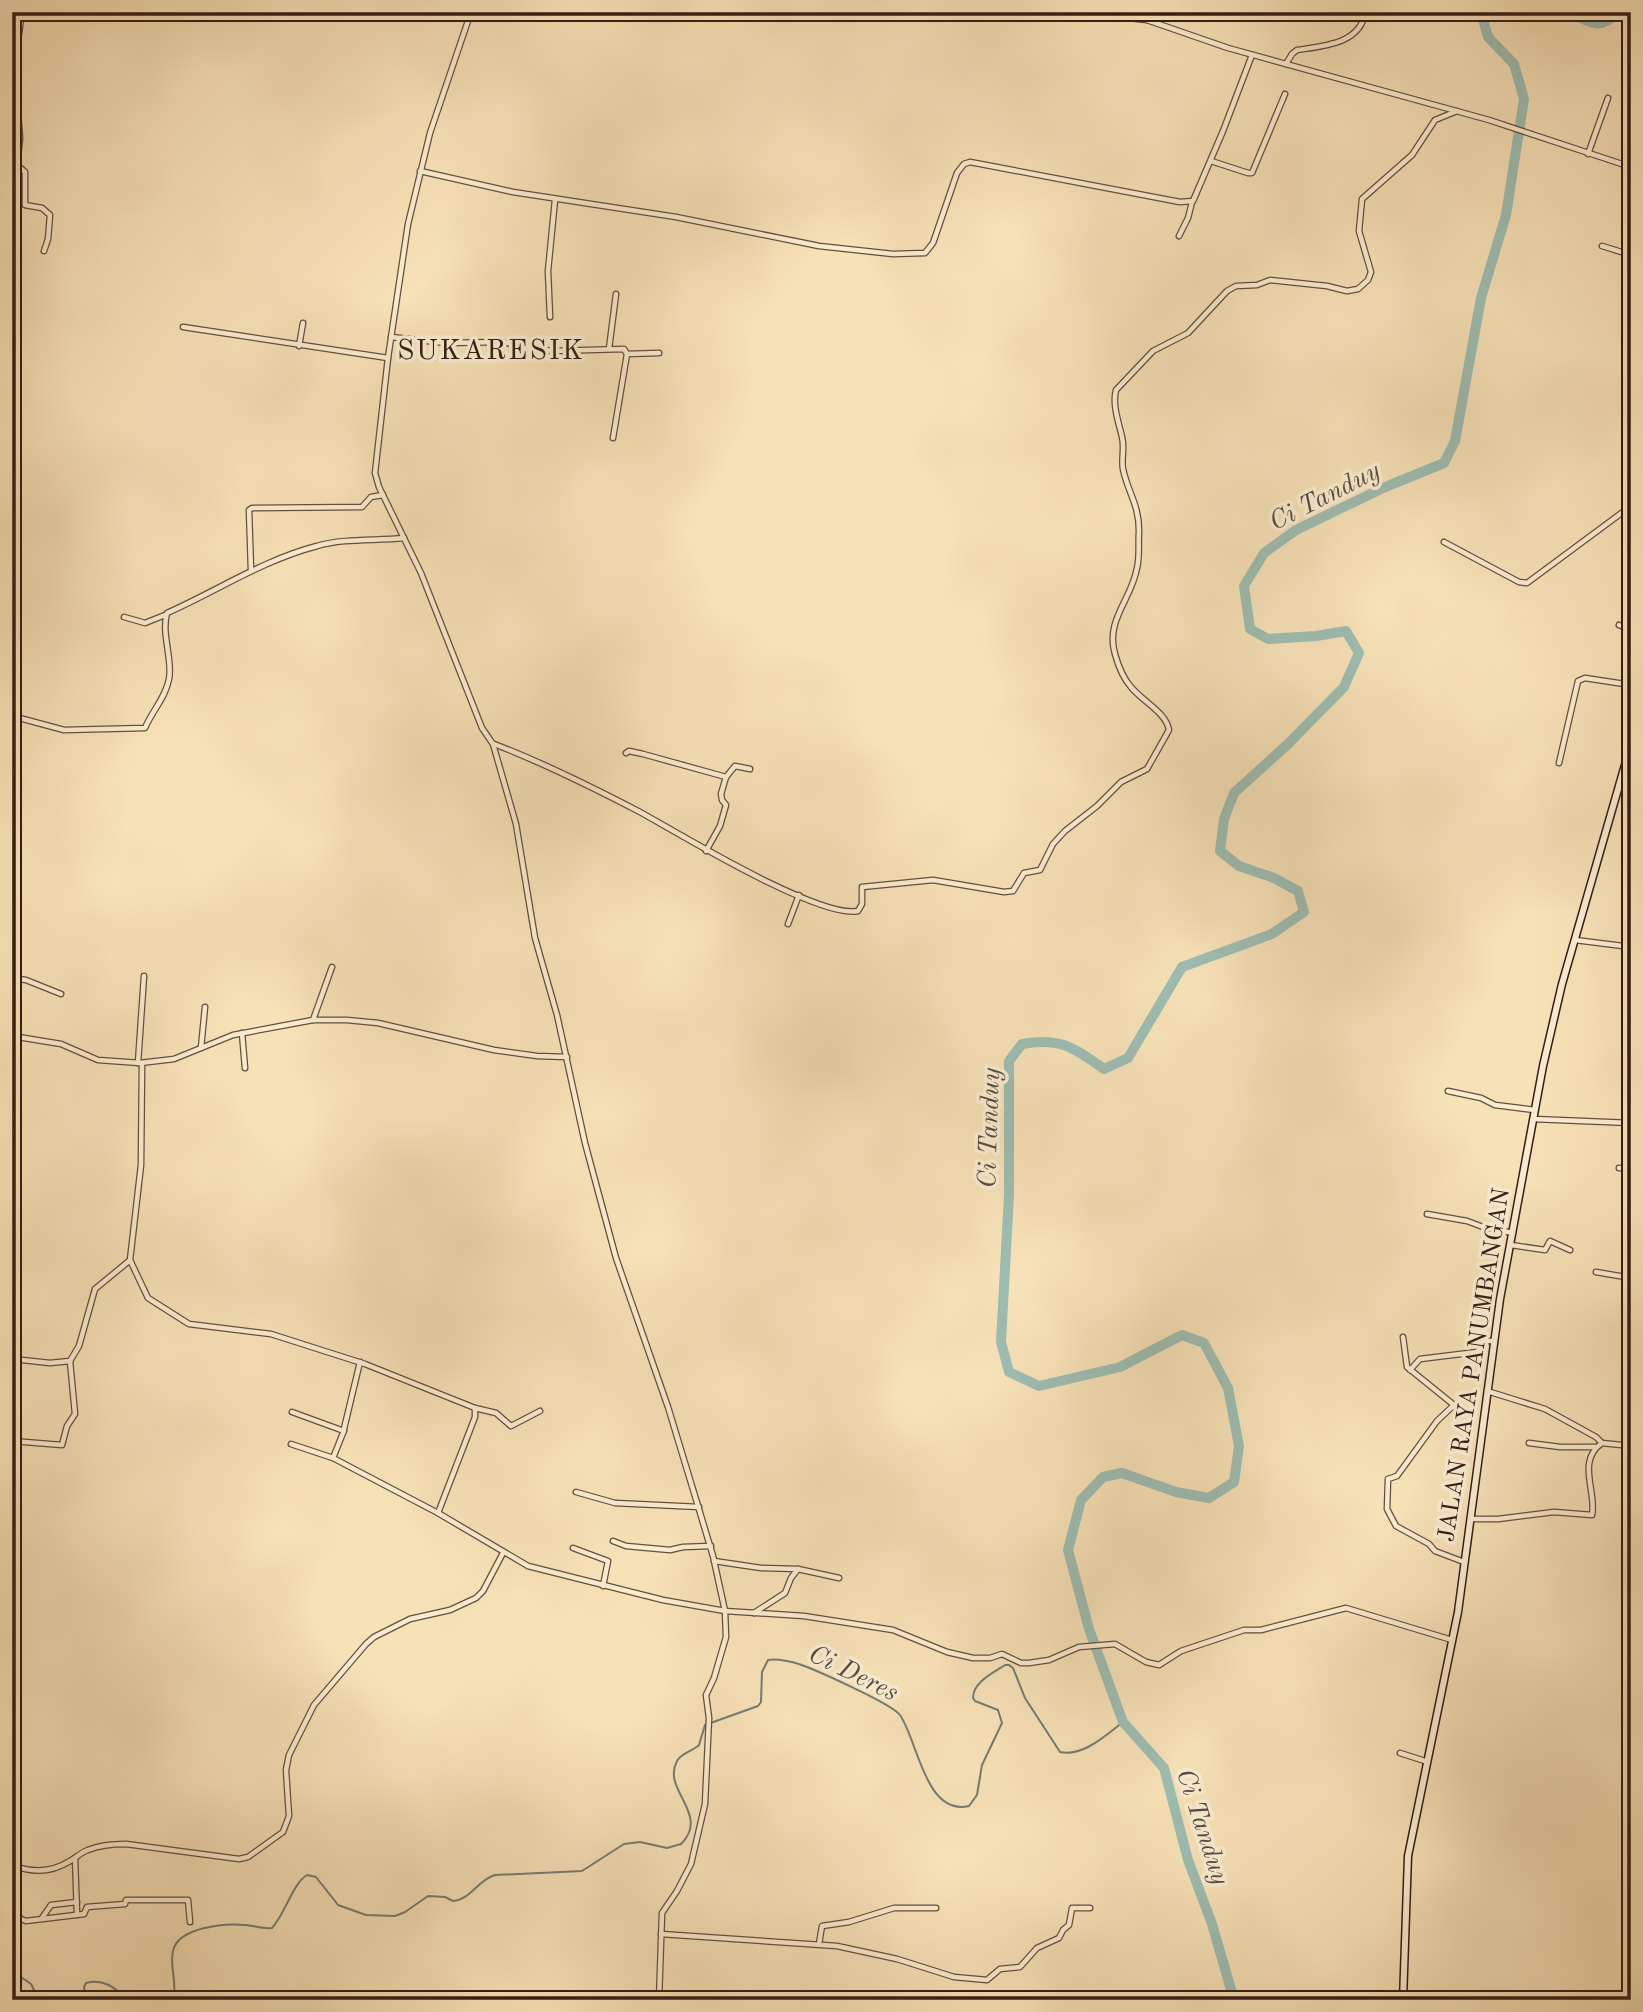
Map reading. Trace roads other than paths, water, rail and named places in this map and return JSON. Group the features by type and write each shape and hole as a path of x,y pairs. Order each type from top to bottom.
{"main road":[{"name":"JALAN RAYA PANUMBANGAN","path":"1403,2000 1408,1856 1452,1640 1494,1341 1533,1119 1562,984 1631,744"}],"street":[{"path":"22,12 16,55 20,138 17,165 24,171 25,205 41,208 50,215 44,251"},
{"path":"471,12 420,171 405,243 375,468 377,481 421,573 482,728 493,744 516,824 534,938 567,1057 585,1143 616,1258 699,1507 725,1611 726,1637 706,1695 709,1718 706,1797 691,1864 662,1913 659,2000"},
{"path":"1073,12 1147,20 1252,55 1489,120 1631,167"},
{"path":"1147,20 1150,12"},
{"path":"1286,64 1297,50 1342,41 1355,33 1361,27 1365,12"},
{"path":"1179,236 1252,55"},
{"path":"1211,161 1252,173 1284,94"},
{"path":"1588,153 1608,98"},
{"path":"493,744 528,757 640,813 706,851 834,909 855,912 861,908 863,887 933,880 1010,892 1024,873 1037,871 1042,867 1053,844 1065,831 1097,806 1121,782 1147,769 1168,736 1168,722 1130,687 1120,668 1112,638 1115,621 1138,567 1139,535 1137,505 1123,470 1124,442 1118,425 1116,392 1153,351 1183,336 1233,287 1257,285 1270,280 1348,291 1358,289 1368,280 1371,268 1359,231 1362,199 1412,155 1433,122 1457,111"},
{"path":"420,171 555,200 676,217 819,246 907,254 930,250 957,173 964,164 970,162 1180,202 1192,202"},
{"path":"550,317 548,271 555,200"},
{"path":"1602,246 1631,255"},
{"path":"608,349 616,294"},
{"path":"299,346 303,323"},
{"path":"183,327 388,358"},
{"path":"391,337 446,343 504,342 552,351 625,349 613,438"},
{"path":"626,354 659,353"},
{"path":"251,570 249,510 252,508 362,507 371,497 383,495"},
{"path":"1444,542 1519,582 1527,583 1631,506"},
{"path":"124,617 145,622 251,570 316,546 334,542 404,538"},
{"path":"13,715 76,732 145,728 170,676 166,614"},
{"path":"1619,625 1631,631"},
{"path":"1559,764 1578,681 1585,678 1631,685"},
{"path":"626,753 629,751 643,754 726,777"},
{"path":"706,851 720,826 726,808 720,794 726,777 735,766 750,769"},
{"path":"788,924 799,895"},
{"path":"1575,940 1631,947"},
{"path":"313,1020 332,967"},
{"path":"144,976 140,1063 141,1165 130,1260 148,1298 189,1324 271,1334 360,1362 475,1408 496,1413 511,1426 540,1412"},
{"path":"12,978 26,980 61,994"},
{"path":"201,1049 205,1007"},
{"path":"12,1036 61,1044 98,1060 140,1063 165,1061 242,1033 313,1020 378,1023 495,1050 567,1057"},
{"path":"242,1033 245,1068"},
{"path":"1448,1091 1479,1097 1495,1105 1535,1110"},
{"path":"1533,1119 1631,1123"},
{"path":"1619,1168 1631,1169"},
{"path":"1427,1214 1513,1233"},
{"path":"1511,1245 1545,1250 1550,1241 1570,1250"},
{"path":"12,1441 62,1445 67,1426 75,1414 70,1361 79,1346 86,1325 93,1290 130,1260"},
{"path":"1596,1272 1631,1278"},
{"path":"1402,1337 1404,1359 1409,1369 1454,1405 1437,1421 1397,1476 1388,1479 1387,1509 1391,1519 1402,1530 1429,1544 1433,1550 1464,1562"},
{"path":"1409,1369 1420,1359 1477,1352 1485,1341 1494,1341"},
{"path":"22,1360 50,1363 70,1361"},
{"path":"333,1458 344,1431 360,1362"},
{"path":"1487,1391 1545,1409 1602,1443 1631,1446"},
{"path":"438,1513 475,1408"},
{"path":"292,1412 344,1431"},
{"path":"1529,1443 1560,1447 1596,1447"},
{"path":"1470,1520 1554,1513 1592,1515 1589,1462 1596,1447 1602,1443"},
{"path":"291,1444 333,1458 438,1513 503,1553 536,1569 725,1611 804,1616 893,1630 959,1656 984,1659 1002,1654 1021,1663 1049,1660 1079,1647 1115,1644 1146,1662 1159,1665 1181,1651 1244,1630 1261,1630 1346,1608 1452,1640"},
{"path":"576,1492 615,1503 699,1507"},
{"path":"613,1541 626,1546 666,1550 683,1546 710,1546"},
{"path":"573,1548 608,1561 603,1586"},
{"path":"12,1864 30,1870 49,1871 87,1850 126,1844 244,1859 276,1839 288,1821 288,1760 314,1704 374,1637 410,1619 450,1610 475,1598 483,1591 503,1553"},
{"path":"714,1561 761,1568 798,1569 839,1578"},
{"path":"753,1614 785,1593 798,1569"},
{"path":"1400,1753 1428,1762"},
{"path":"75,1858 77,1915"},
{"path":"12,1908 26,1921 84,1914 87,1907 93,1905 125,1904 126,1900 188,1900 190,1922"},
{"path":"42,1919 51,1905 77,1902"},
{"path":"819,1944 822,1926 849,1922 894,1908 936,1908"},
{"path":"662,1934 859,1949 954,1977 987,1980 1000,1969 1020,1967 1035,1950 1059,1938 1069,1925 1072,1908 1090,1908"}],"waterway":[{"name":"Ci Tanduy","path":"1234,2000 1212,1924 1188,1860 1164,1768 1123,1722 1089,1629 1068,1550 1081,1500 1103,1477 1122,1473 1176,1492 1209,1498 1234,1482 1239,1446 1228,1388 1204,1343 1182,1335 1120,1367 1039,1386 1009,1372 1001,1342 1009,1195 1009,1061 1022,1044 1035,1042 1066,1046 1104,1069 1128,1058 1182,967 1272,934 1304,912 1298,891 1274,878 1239,866 1220,851 1224,819 1234,793 1288,744 1344,687 1359,653 1346,631 1268,639 1250,629 1244,586 1264,553 1296,530 1383,488 1444,463 1455,441 1481,298 1506,215 1524,99 1514,64 1488,37 1481,12"},
{"name":"Ci Tanduy","path":"1571,12 1595,23 1606,22 1618,12"},
{"name":"Ci Deres","path":"173,2000 175,1987 172,1963 177,1943 203,1928 226,1925 272,1928 297,1885 307,1875 316,1877 338,1905 366,1915 395,1916 428,1896 460,1900 495,1875 582,1871 624,1844 640,1842 667,1848 681,1844 689,1833 691,1822 675,1782 677,1761 699,1745 705,1725 758,1706 761,1702 762,1672 768,1660 783,1660 808,1667 894,1710 900,1715 933,1788 942,1800 954,1806 969,1806 977,1795 982,1765 1002,1723 998,1710 975,1701 974,1692 984,1679 1005,1665 1013,1668 1025,1698 1060,1752 1069,1753 1086,1748 1123,1722"},
{"name":"Ci Deres","path":"12,1976 18,1975 31,1984 39,2000"},
{"name":"Ci Deres","path":"87,2000 84,1987 86,1983 98,1982 113,1987 125,2000"}],"district":[{"name":"SUKARESIK","path":"491,352"}]}
